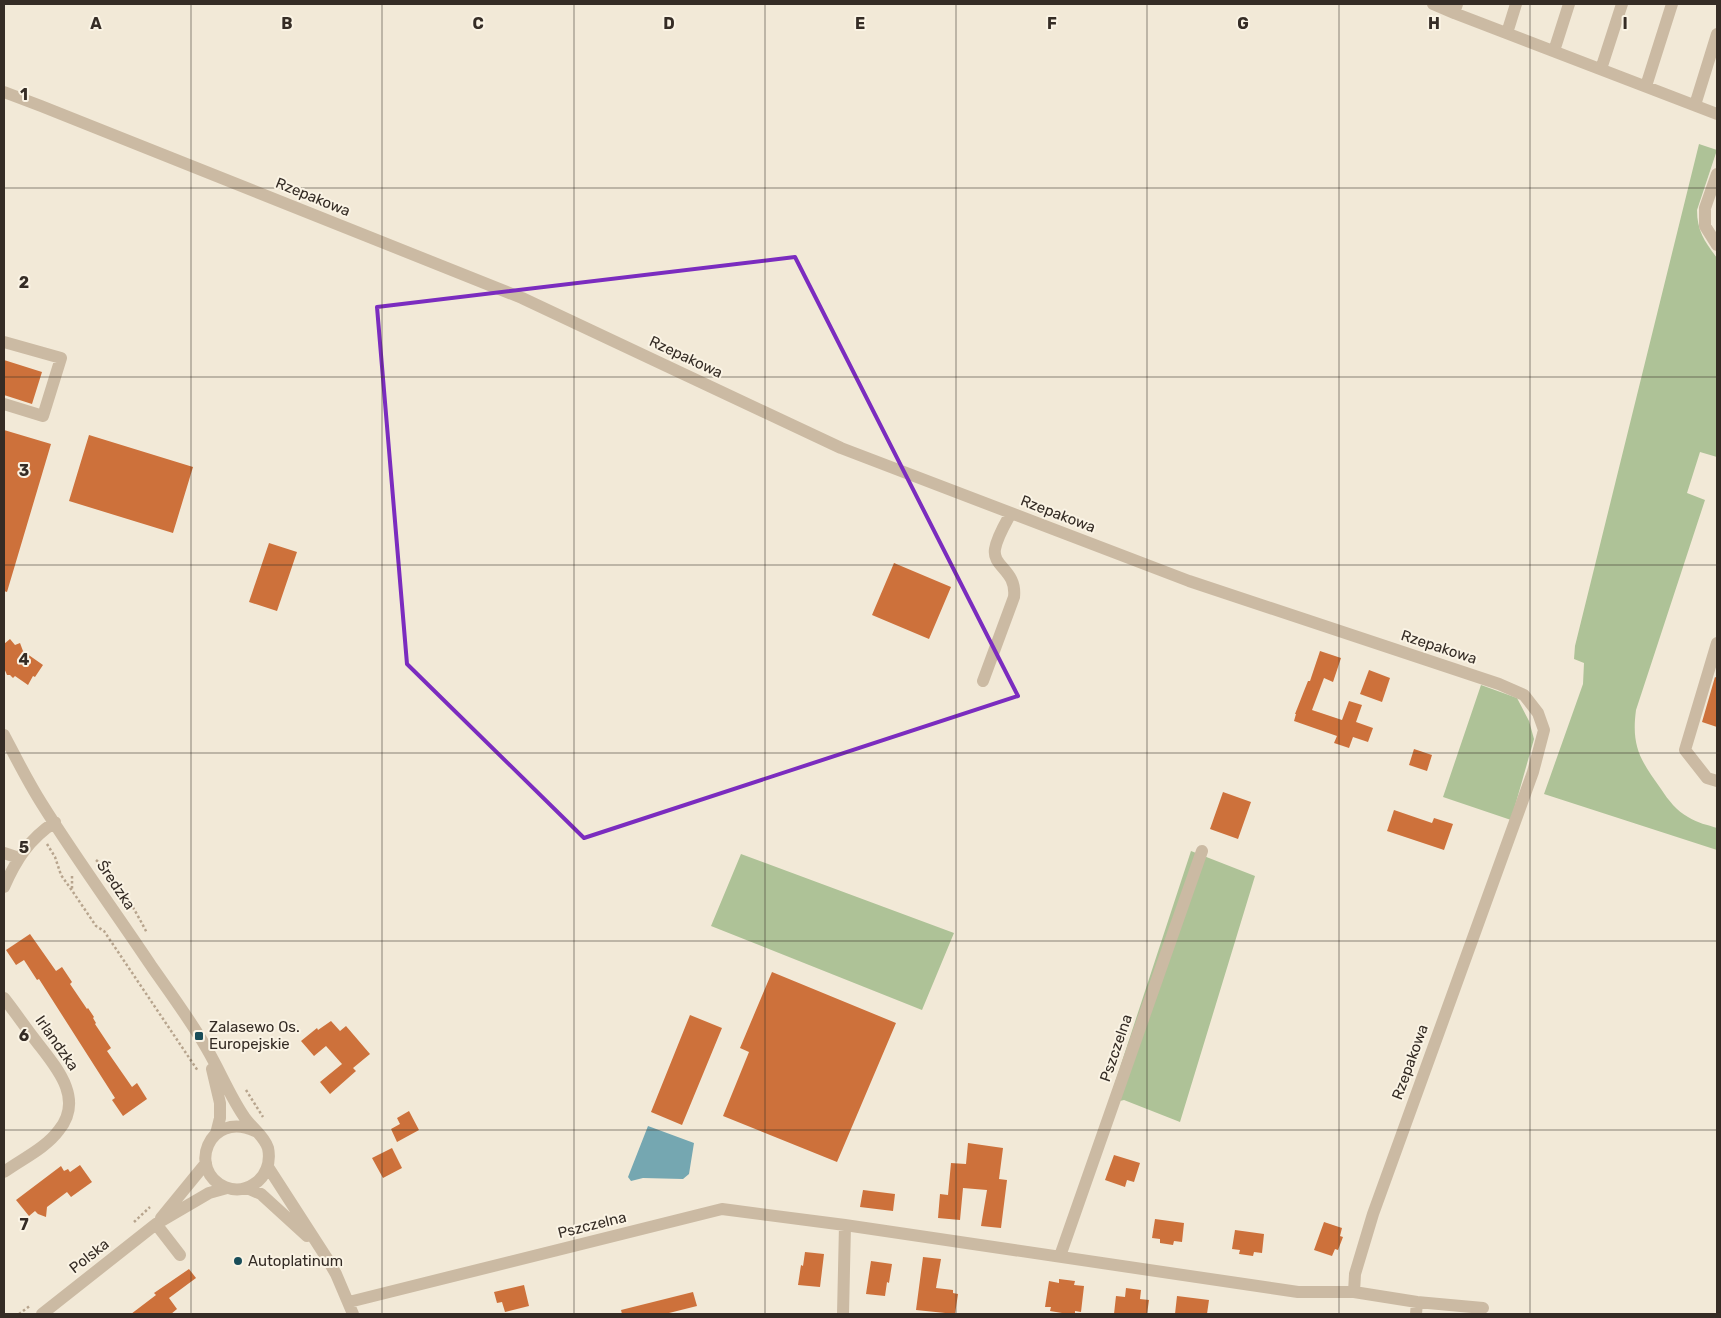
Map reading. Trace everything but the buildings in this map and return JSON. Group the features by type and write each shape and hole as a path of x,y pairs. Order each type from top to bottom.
{"street":[{"path":"1433,4 1455,8 1507,33 1717,114"},
{"path":"1507,33 1516,4"},
{"path":"1554,51 1569,4"},
{"path":"1601,69 1622,4"},
{"path":"1646,86 1672,4"},
{"path":"1694,105 1717,34"},
{"name":"Rzepakowa","path":"4,92 522,298 841,448 1189,581 1499,684 1524,695 1538,712 1544,730 1533,772 1373,1214 1356,1274 1354,1292"},
{"path":"1717,174 1705,208 1705,226 1717,244"},
{"path":"4,342 61,358 43,416 4,404"},
{"path":"982,681 1014,597 1015,589 1010,574 995,556 996,543 1010,513"},
{"path":"1717,643 1685,750 1707,778 1717,781"},
{"name":"Średzka","path":"4,735 54,822 207,1049 233,1100 255,1131"},
{"path":"4,887 19,858 39,833 54,822"},
{"name":"Pszczelna","path":"1060,1256 1202,851"},
{"path":"4,853 19,858"},
{"name":"Irlandzka","path":"4,998 62,1075 69,1098 68,1112 59,1131 40,1148 4,1172"},
{"name":"Średzka","path":"207,1049 220,1103 220,1118 216,1134"},
{"path":"245,1127 255,1131 267,1147 268,1167 256,1183 247,1188 227,1188 213,1178 206,1162 209,1142 225,1128 245,1127"},
{"name":"Polska","path":"156,1224 206,1162"},
{"path":"268,1167 336,1274 351,1308"},
{"name":"Polska","path":"42,1314 156,1224 203,1196 227,1188"},
{"path":"247,1188 261,1194 320,1248"},
{"name":"Pszczelna","path":"351,1308 722,1209 845,1225 1298,1292 1354,1292 1416,1308 1483,1308"},
{"path":"156,1224 180,1255"},
{"path":"843,1314 845,1225"}],"path":[{"path":"39,833 55,857 61,875 96,926 104,931 202,1078"}],"highlighted area":[{"path":"795,257 1018,696 584,838 407,664 377,307"}],"green space":[{"path":"1699,144 1717,150 1697,210 1697,217 1702,236 1717,258 1717,457 1700,452 1687,493 1705,500 1636,710 1635,734 1636,744 1643,761 1673,805 1691,819 1717,828 1717,850 1544,794 1583,684 1584,663 1574,659 1575,646"},
{"path":"1481,685 1517,698 1529,721 1534,739 1511,820 1443,797"},
{"path":"1191,851 1255,876 1180,1122 1124,1100 1108,1104"},
{"path":"741,854 954,933 922,1010 711,926"}],"water":[{"path":"648,1126 694,1143 689,1174 683,1179 643,1178 631,1181 628,1177"}],"place":[{"name":"Zalasewo Os. Europejskie","path":"199,1036"},
{"name":"Autoplatinum","path":"238,1261"}]}
